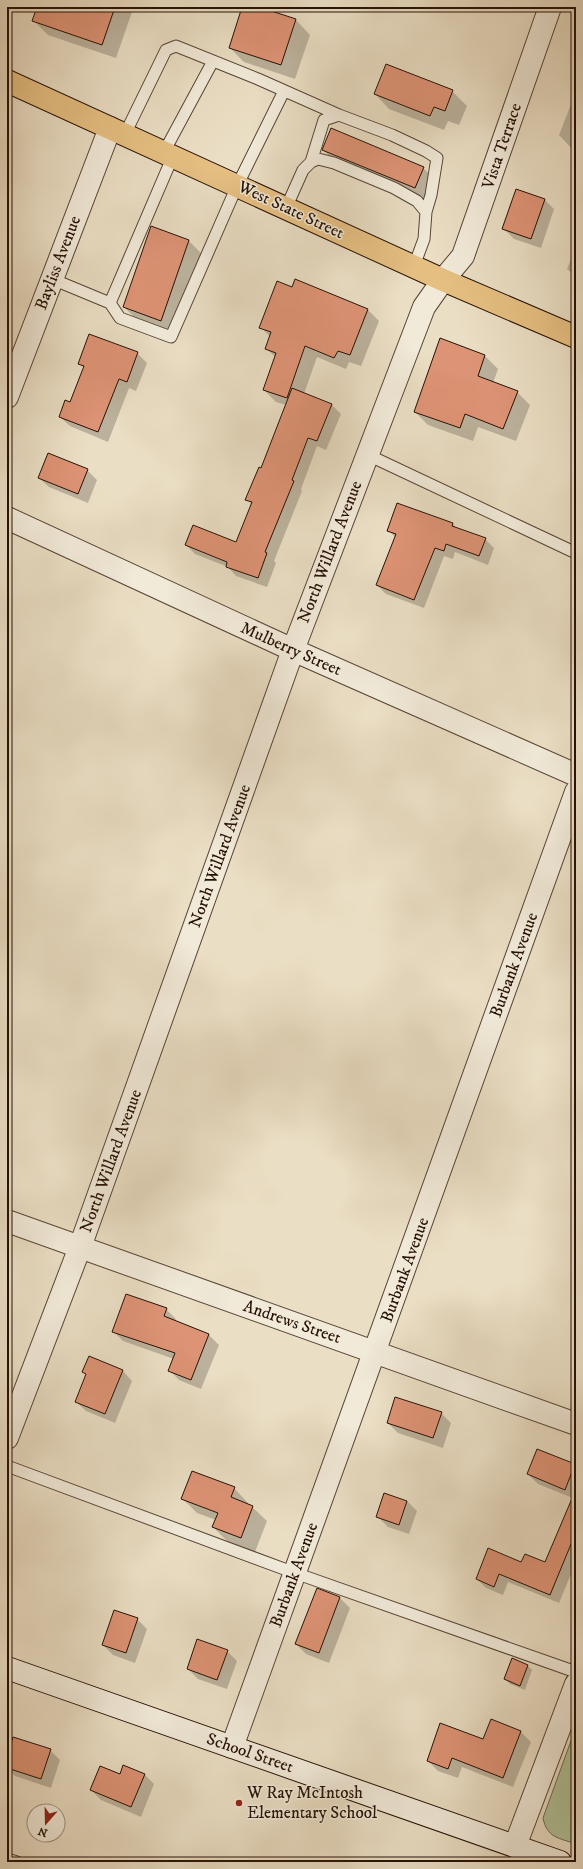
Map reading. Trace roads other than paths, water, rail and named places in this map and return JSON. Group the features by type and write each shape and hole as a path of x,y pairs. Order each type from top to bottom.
{"main road":[{"name":"West State Street","path":"7,81 443,280 576,337"}],"street":[{"name":"Vista Terrace","path":"443,280 464,256 550,7"},
{"name":"Bayliss Avenue","path":"7,397 52,279 117,131"},
{"name":"North Willard Avenue","path":"7,1438 80,1247 293,650 424,307 443,280"},
{"name":"Mulberry Street","path":"7,518 293,650 576,775"},
{"name":"Burbank Avenue","path":"232,1747 376,1351 576,792"},
{"name":"Andrews Street","path":"7,1221 376,1351 576,1424"},
{"name":"School Street","path":"7,1668 560,1862"},
{"path":"516,1846 576,1684"}],"lane":[{"path":"117,131 166,50 176,46 339,115 392,135 436,158 431,195 426,212 424,239 414,266"},
{"path":"110,303 168,154 213,61"},
{"path":"52,279 110,303 120,318 171,337 237,186 284,91"},
{"path":"311,162 324,120 339,115"},
{"path":"286,208 303,170 311,162 318,159 334,163 387,185 417,201 426,212"},
{"path":"368,454 576,553"},
{"path":"7,1466 295,1573 576,1672"},
{"path":"7,1859 17,1862"}],"place":[{"name":"W Ray McIntosh Elementary School","path":"239,1803"}]}
